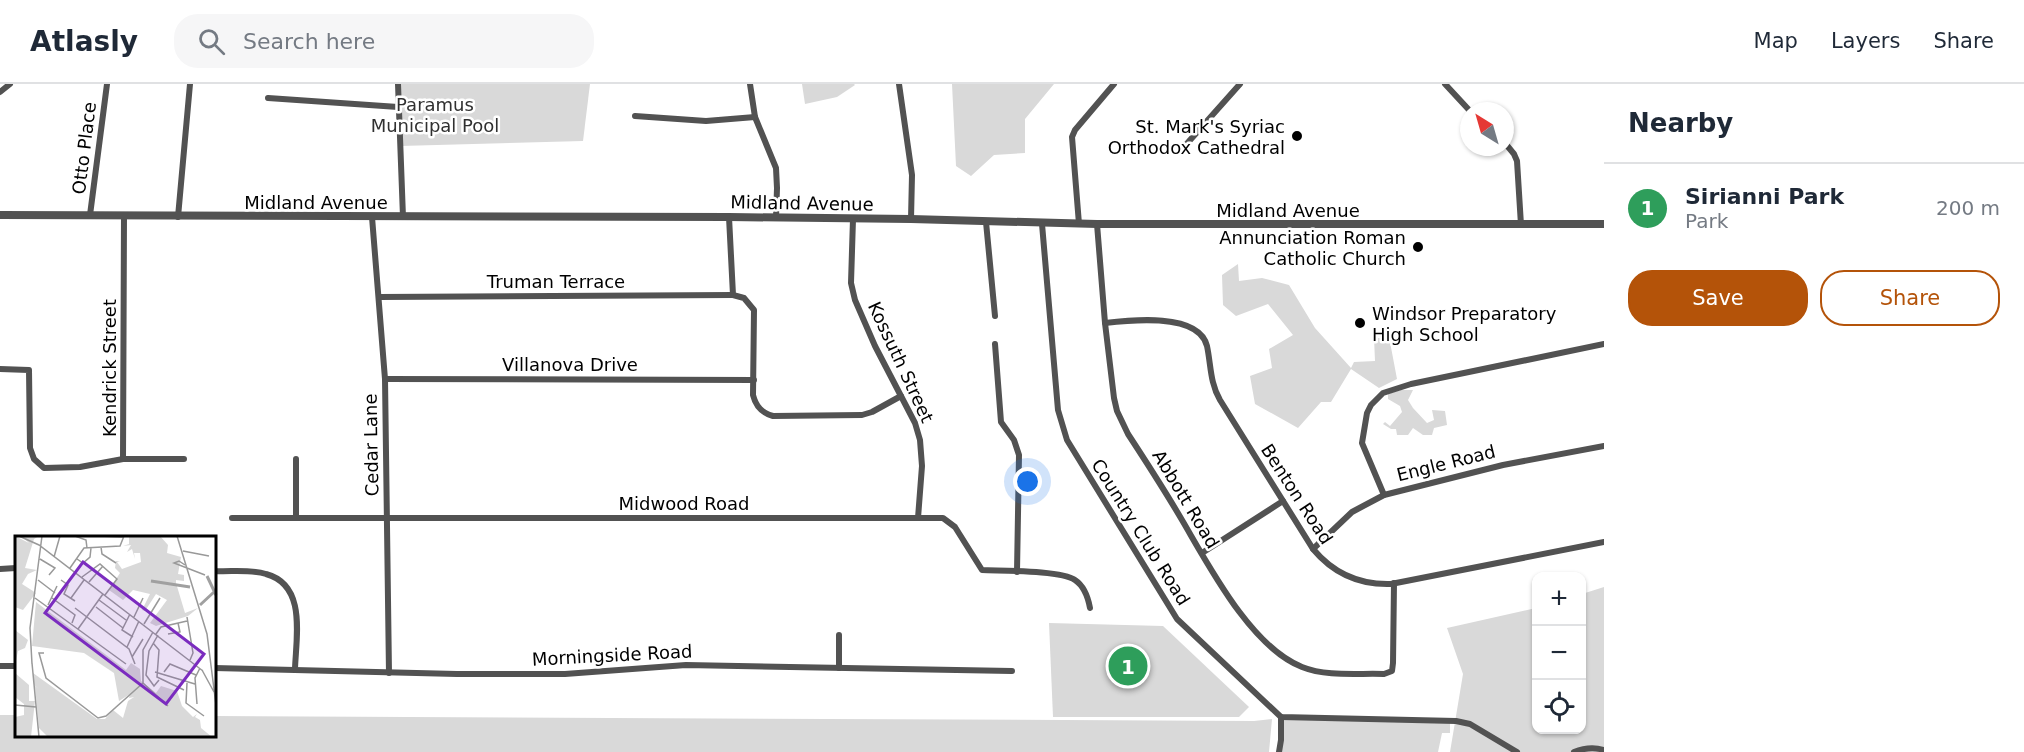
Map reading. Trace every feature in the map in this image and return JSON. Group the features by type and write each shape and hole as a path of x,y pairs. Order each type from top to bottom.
{"street":[{"path":"0,92 10,84"},
{"name":"Otto Place","path":"90,215 107,84"},
{"path":"178,216 190,84"},
{"path":"398,84 403,218"},
{"path":"750,84 755,117 776,168 776,218"},
{"path":"899,84 912,175 911,219"},
{"path":"1079,224 1072,136 1114,84"},
{"path":"1183,148 1240,84"},
{"path":"1445,84 1462,102"},
{"path":"268,98 398,107"},
{"path":"636,116 706,121 755,117"},
{"path":"1514,154 1517,162 1521,225"},
{"name":"Midland Avenue","path":"0,215 403,218 729,217 911,219 1042,224 1604,224"},
{"name":"Kendrick Street","path":"124,216 123,459 184,459"},
{"name":"Cedar Lane","path":"372,217 386,379 388,673"},
{"path":"729,217 733,295 744,298 754,310 755,401 762,411 773,416 862,415 901,396"},
{"name":"Kossuth Street","path":"853,219 851,283 855,300 875,346 915,423 920,440 922,466 918,518"},
{"path":"986,222 995,316"},
{"name":"Country Club Road","path":"1042,224 1058,410 1067,440 1177,619 1281,717"},
{"name":"Abbott Road","path":"1097,224 1114,398 1122,423 1226,593 1253,628 1277,651 1300,666 1321,672 1384,674 1392,671 1394,583"},
{"name":"Truman Terrace","path":"379,297 733,295"},
{"name":"Benton Road","path":"1105,323 1157,320 1183,326 1199,334 1206,344 1215,392 1313,549 1330,566 1352,578 1383,584 1394,583 1604,542"},
{"path":"995,344 1001,422 1014,440 1019,455 1017,572"},
{"path":"1384,495 1362,443 1367,413 1371,405 1383,393 1411,384 1604,344"},
{"path":"0,369 29,370 30,448 38,464 44,468 80,467 123,459"},
{"name":"Villanova Drive","path":"386,379 754,380"},
{"name":"Engle Road","path":"1313,549 1352,512 1384,495 1503,465 1604,446"},
{"path":"296,459 296,517"},
{"path":"1202,553 1283,501"},
{"name":"Midwood Road","path":"232,518 943,518 955,527 982,570 1056,574 1072,578 1083,589 1090,608"},
{"path":"0,569 15,568"},
{"path":"216,571 268,574 282,582 288,589 296,614 295,669"},
{"path":"839,635 839,668"},
{"name":"Morningside Road","path":"216,668 388,673 565,674 686,665 1012,671"},
{"path":"1279,752 1281,717 1456,721 1470,724 1517,752"},
{"path":"1574,752 1584,748 1604,750"}],"green space":[{"name":"Paramus Municipal Pool","path":"398,84 590,84 583,141 400,146"},
{"path":"802,84 855,85 837,97 805,104"},
{"path":"952,84 1054,84 1025,119 1025,153 994,155 971,176 956,166"},
{"path":"1238,264 1239,281 1262,278 1289,285 1315,328 1351,368 1354,362 1375,361 1374,338 1390,342 1397,379 1379,388 1351,369 1331,402 1321,402 1298,428 1255,404 1250,376 1272,368 1269,349 1293,335 1268,304 1236,316 1223,305 1222,275"},
{"path":"1401,390 1413,390 1408,400 1427,423 1434,420 1432,410 1445,411 1447,425 1434,428 1432,435 1423,435 1413,428 1408,435 1397,435 1396,429 1383,424 1385,422 1390,426 1402,412 1400,406 1388,399 1388,394"},
{"path":"1604,587 1604,752 1450,752 1463,674 1447,628 1532,609 1532,734 1586,734 1586,593"},
{"path":"1049,623 1163,626 1249,707 1239,717 1053,717"},
{"path":"0,715 15,715 15,737 216,737 216,716 1254,721 1272,719 1269,752 0,752"},
{"path":"1281,717 1450,722 1450,733 1442,733 1438,752 1279,752"}],"place":[{"name":"St. Mark's Syriac Orthodox Cathedral","path":"1297,136"},
{"name":"Annunciation Roman Catholic Church","path":"1418,247"},
{"name":"Windsor Preparatory High School","path":"1360,323"},
{"name":"Sirianni Park","path":"1128,666"}]}
